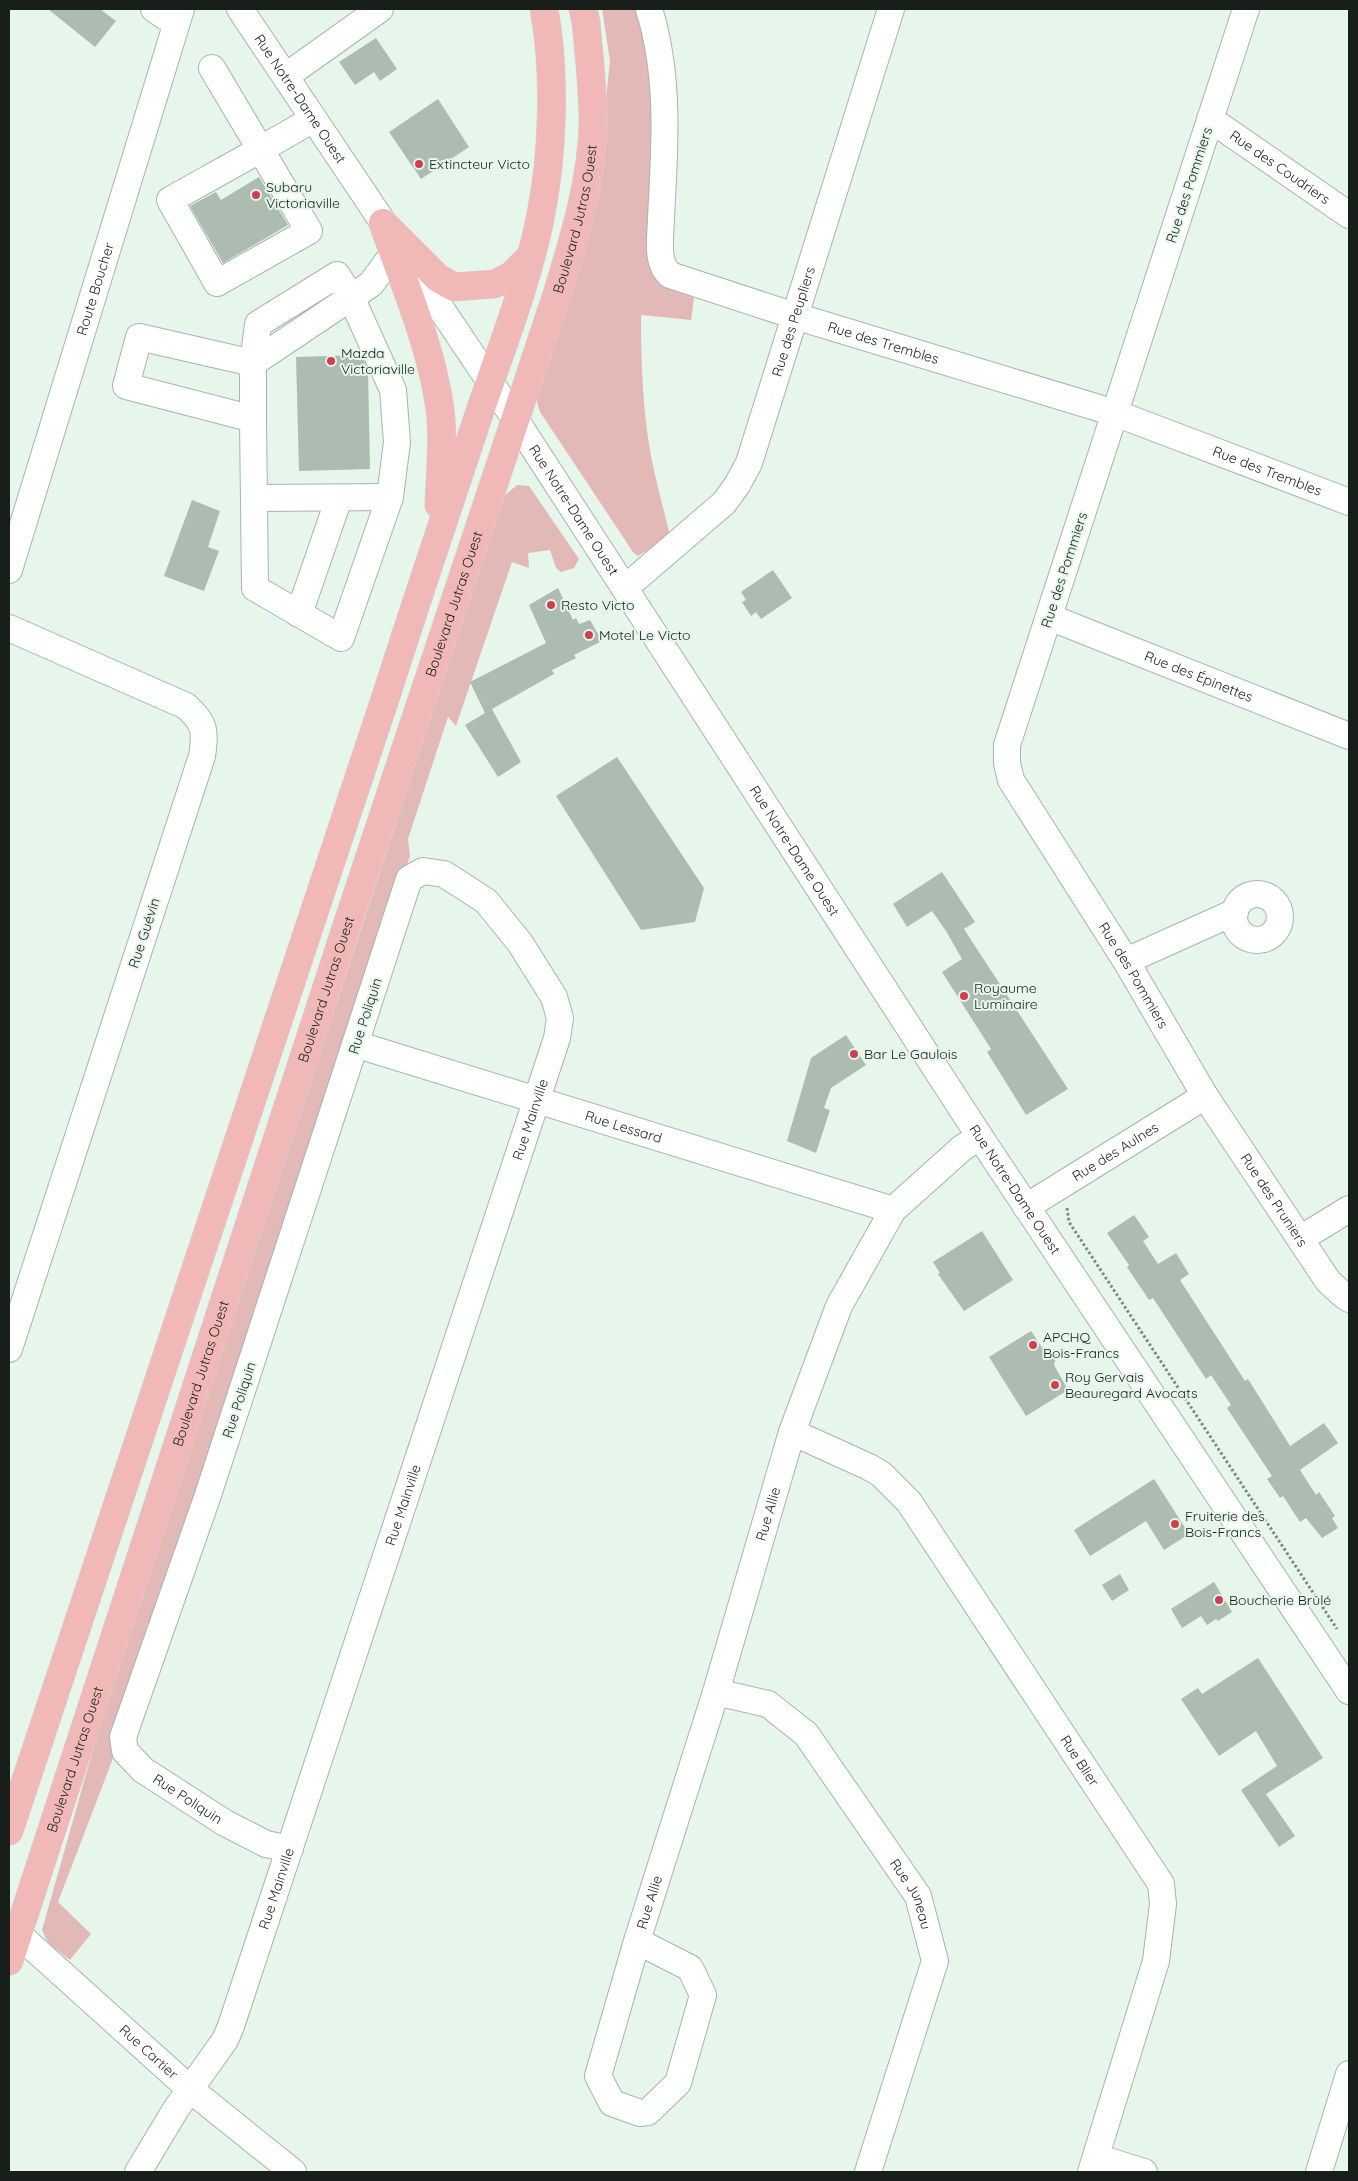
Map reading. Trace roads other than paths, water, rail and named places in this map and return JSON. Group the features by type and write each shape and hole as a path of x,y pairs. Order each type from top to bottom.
{"main road":[{"path":"9,1832 313,923 436,543 517,306 540,219 550,130 549,34 544,9"},
{"name":"Boulevard Jutras Ouest","path":"9,1961 13,1930 568,260 578,225 588,174 593,122 586,22 583,9"},
{"path":"382,223 438,278 454,287 494,284 511,276 530,256"},
{"path":"382,223 430,355 439,402 441,466 436,543"}],"street":[{"path":"154,9 179,16"},
{"name":"Rue Notre-Dame Ouest","path":"240,9 490,382 980,1137 1349,1691"},
{"path":"286,76 380,9"},
{"name":"Rue des Trembles","path":"649,9 660,64 664,102 665,148 661,252 664,270 670,275 795,316 1115,413 1349,502"},
{"name":"Rue des Peupliers","path":"625,588 706,521 724,503 749,463 891,9"},
{"name":"Rue des Pommiers","path":"1205,1096 1126,961 1011,780 1007,763 1007,745 1246,9"},
{"name":"Route Boucher","path":"9,570 179,16"},
{"path":"212,68 261,149 309,231 217,283 170,200 261,149 313,119"},
{"name":"Rue des Coudriers","path":"1210,119 1349,215"},
{"path":"351,297 371,284 394,254"},
{"path":"337,275 351,297 393,390 397,442 390,498 341,638 254,588 253,363 258,324 337,275"},
{"path":"253,363 139,337 126,386 253,419"},
{"path":"254,498 390,498"},
{"path":"299,614 339,498"},
{"name":"Rue des Épinettes","path":"1049,617 1349,736"},
{"name":"Rue Guévin","path":"9,628 186,706 198,716 206,734 202,756 9,1349"},
{"name":"Rue Poliquin","path":"290,1849 266,1844 225,1823 142,1770 125,1751 123,1737 208,1495 409,879 423,870"},
{"name":"Rue Mainville","path":"138,2172 176,2109 225,2040 231,2026 557,1038 560,1018 554,996 520,944 486,901 444,874 423,870"},
{"path":"1126,961 1235,912"},
{"name":"Rue Lessard","path":"355,1044 893,1210"},
{"name":"Rue des Aulnes","path":"1026,1207 1205,1096"},
{"name":"Rue des Pruniers","path":"1205,1096 1328,1281 1349,1298"},
{"name":"Rue Allie","path":"637,1941 690,1968 704,1995 678,2083 648,2112 640,2113 612,2103 598,2076 637,1941 716,1692 792,1432 838,1306 893,1210 962,1148 980,1137"},
{"path":"1300,1239 1349,1208"},
{"name":"Rue Blier","path":"792,1432 875,1471 910,1502 1161,1884 1163,1904 1156,1961 1094,2165"},
{"name":"Rue Juneau","path":"716,1692 768,1704 806,1734 918,1896 935,1961 868,2172"},
{"name":"Rue Cartier","path":"13,1930 191,2090 293,2172"},
{"path":"1319,2172 1349,2074"},
{"path":"1094,2165 1144,2172"}],"place":[{"name":"Extincteur Victo","path":"419,164"},
{"name":"Subaru Victoriaville","path":"256,195"},
{"name":"Mazda Victoriaville","path":"331,361"},
{"name":"Resto Victo","path":"551,605"},
{"name":"Motel Le Victo","path":"589,635"},
{"name":"Royaume Luminaire","path":"964,996"},
{"name":"Bar Le Gaulois","path":"854,1054"},
{"name":"APCHQ Bois-Francs","path":"1033,1345"},
{"name":"Roy Gervais Beauregard Avocats","path":"1055,1385"},
{"name":"Fruiterie des Bois-Francs","path":"1175,1524"},
{"name":"Boucherie Brûlé","path":"1219,1600"}]}
